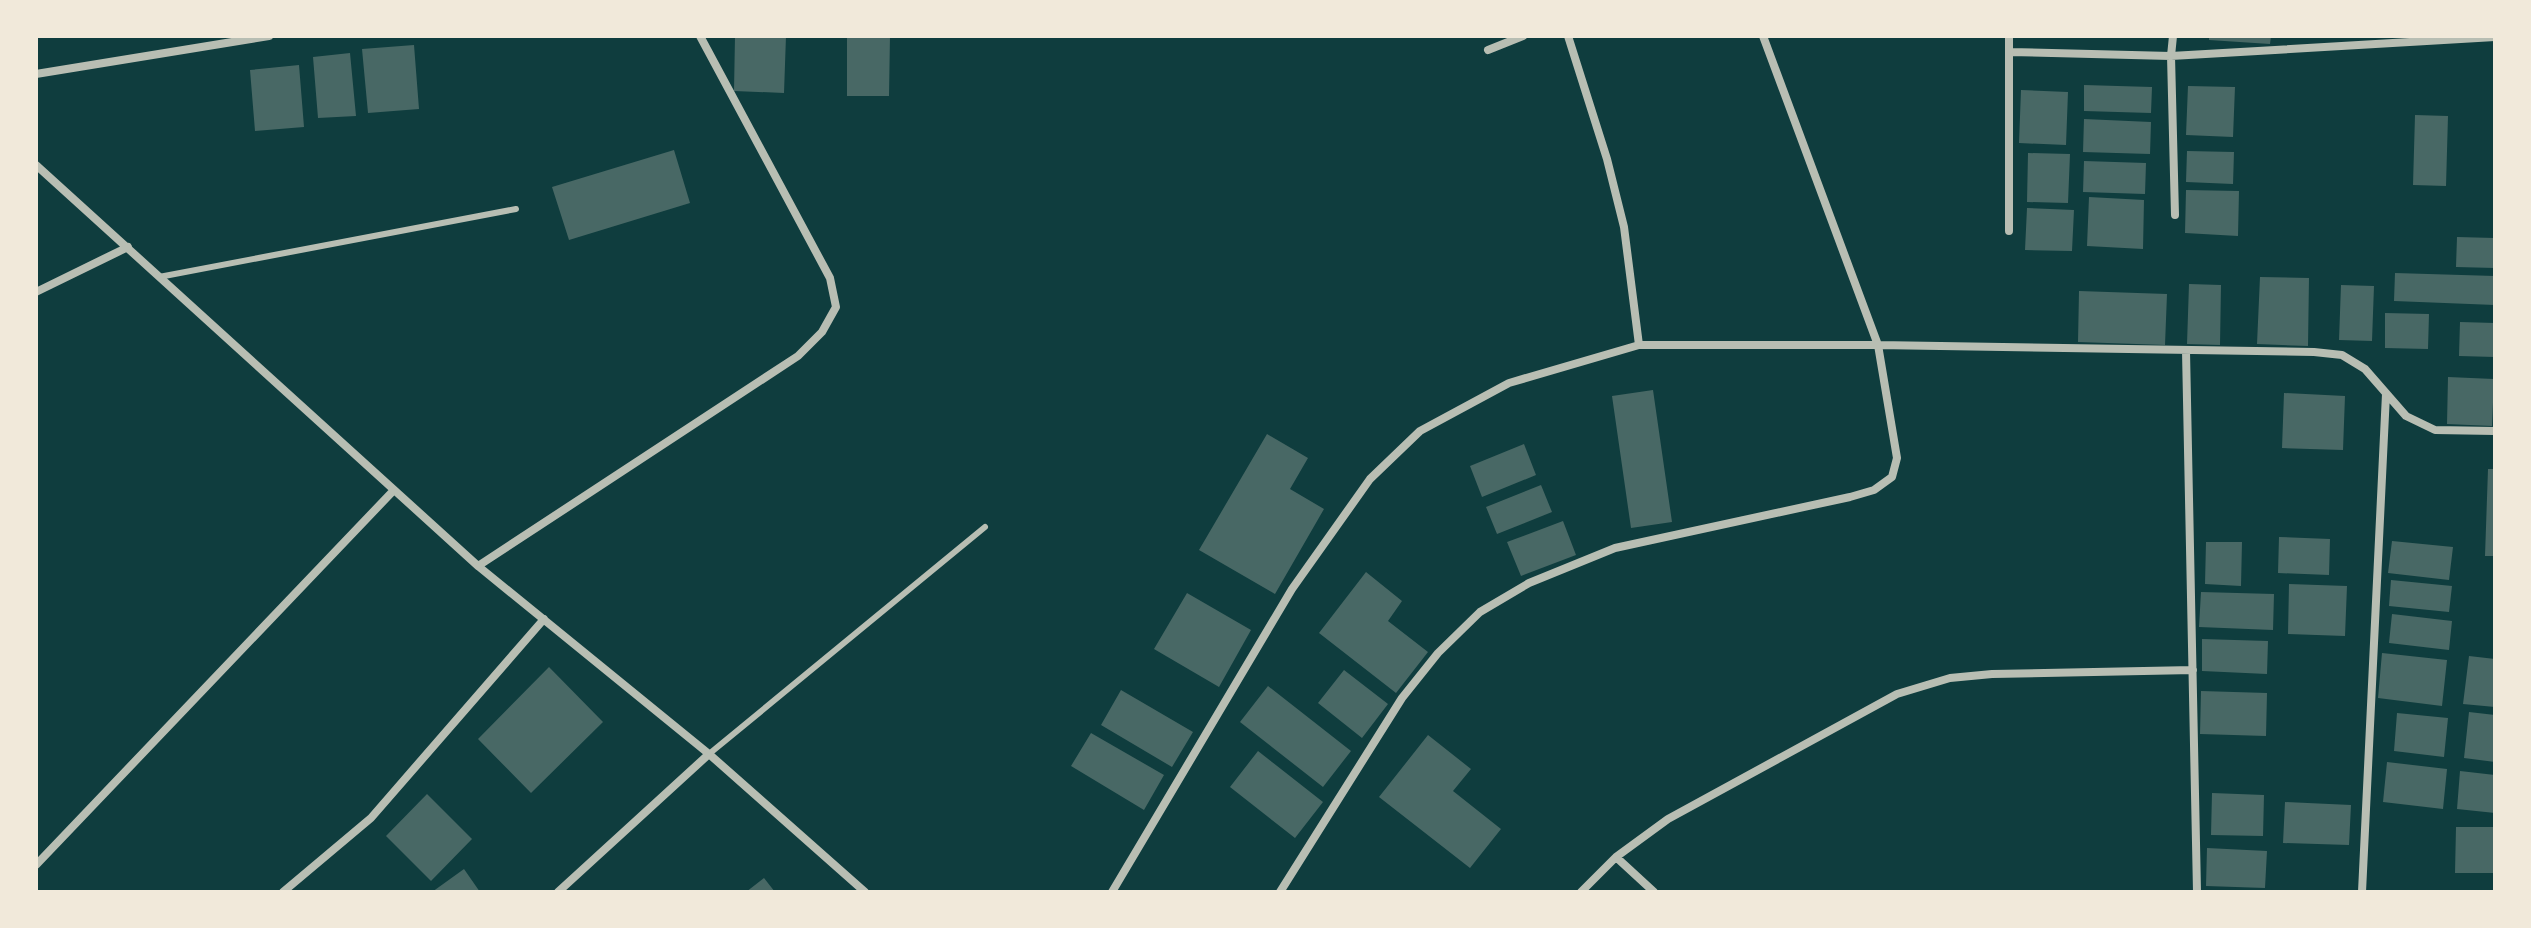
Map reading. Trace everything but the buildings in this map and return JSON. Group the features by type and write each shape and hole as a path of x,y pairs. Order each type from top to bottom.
{"street":[{"path":"36,74 269,36"},
{"path":"478,566 798,356 822,332 836,307 830,278 700,36"},
{"path":"1488,50 1523,36"},
{"path":"1568,36 1607,159 1624,227 1639,345"},
{"path":"1280,892 1402,698 1438,653 1480,612 1529,583 1615,548 1850,497 1874,490 1892,477 1897,458 1878,345 1763,36"},
{"path":"2009,36 2009,231"},
{"path":"2173,36 2175,215"},
{"path":"2009,52 2171,56 2373,40 2495,37"},
{"path":"36,165 478,566 709,754 861,891"},
{"path":"36,292 128,247"},
{"path":"1112,892 1292,589 1370,479 1420,431 1509,383 1639,345 1878,345 2314,352 2342,355 2365,369 2406,416 2435,430 2495,431"},
{"path":"2186,351 2197,892"},
{"path":"2362,892 2386,394"},
{"path":"36,865 394,490"},
{"path":"283,892 371,818 544,619"},
{"path":"1581,892 1616,857 1668,819 1897,694 1950,678 1992,674 2193,670"},
{"path":"558,892 709,754"},
{"path":"1616,857 1654,892"}],"lane":[{"path":"159,277 516,209"},
{"path":"709,754 985,527"}]}
